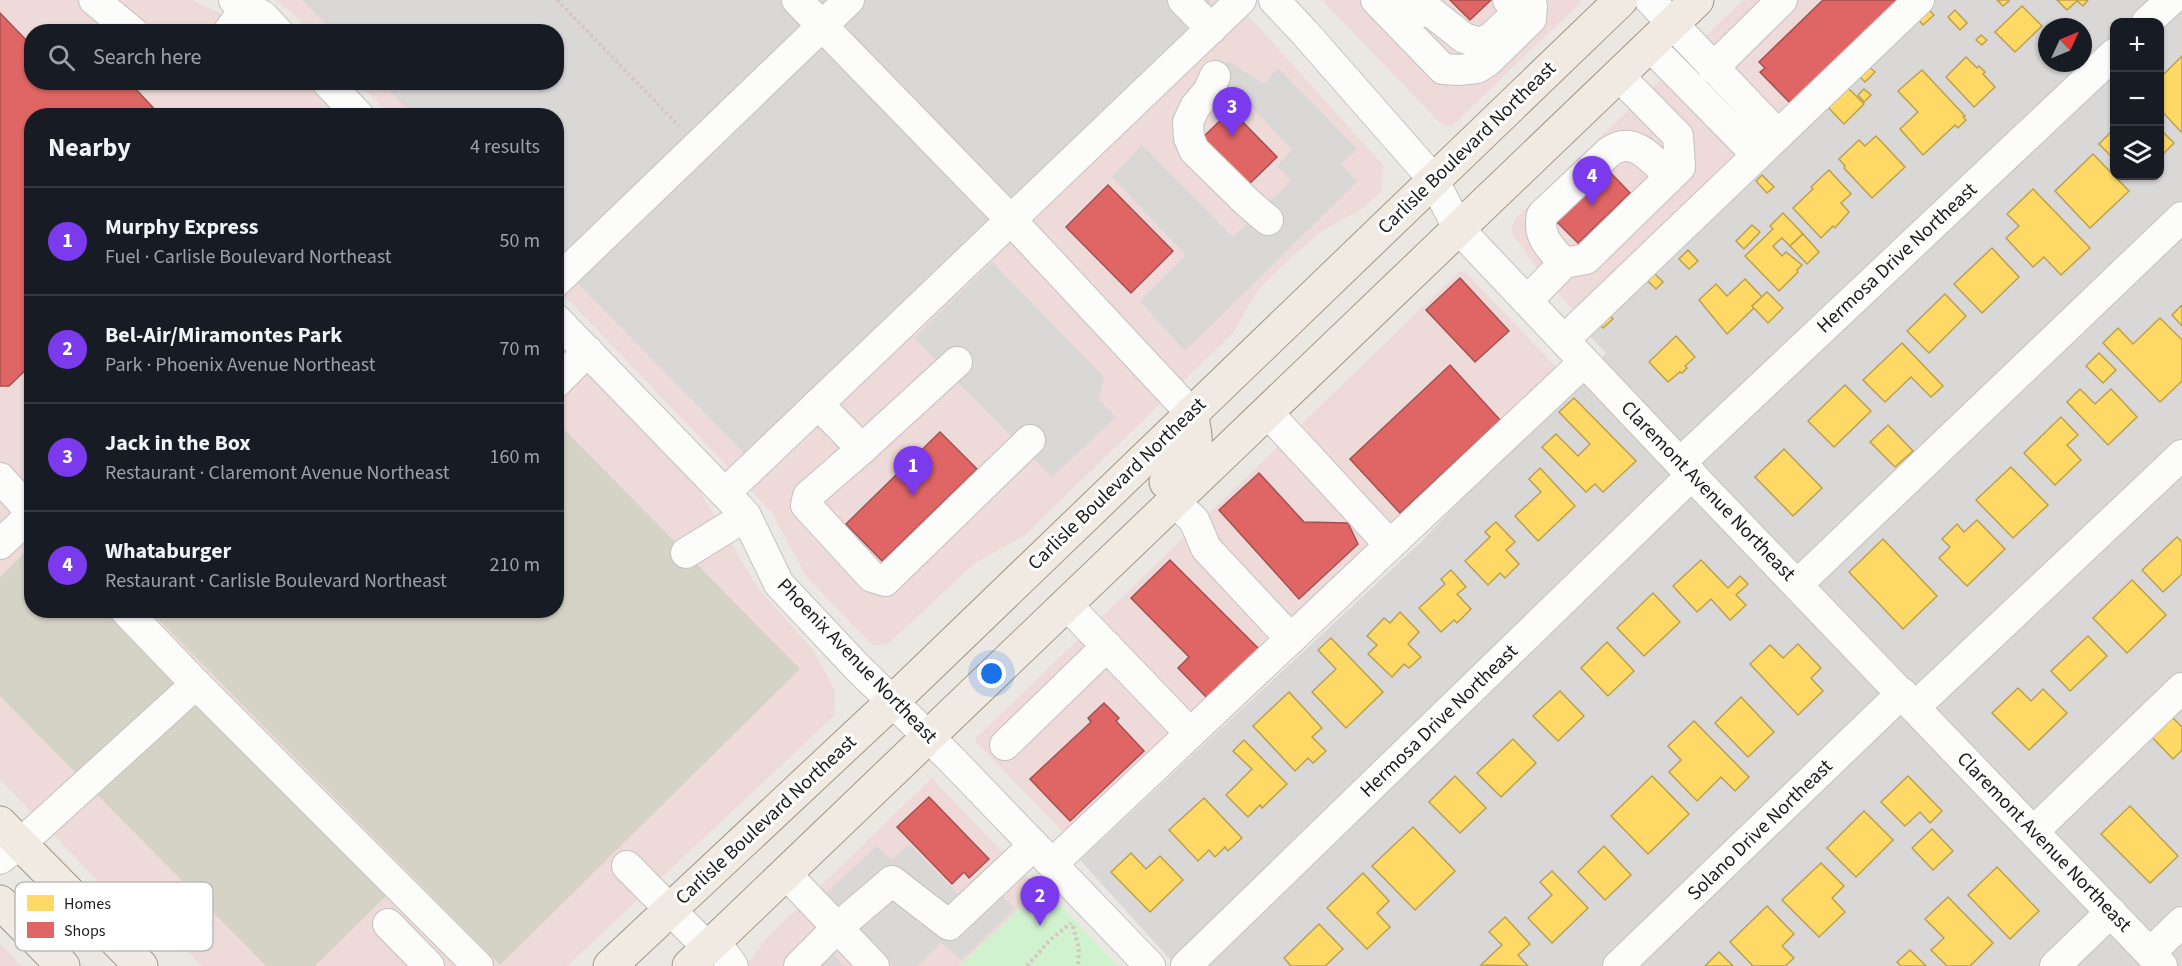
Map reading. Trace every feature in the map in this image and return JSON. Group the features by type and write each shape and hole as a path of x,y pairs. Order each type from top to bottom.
{"main road":[{"name":"Carlisle Boulevard Northeast","path":"610,966 893,701 1621,0"},
{"path":"711,956 786,874 1697,0"},
{"path":"1066,604 1073,582 1087,557 1194,453 1197,443 1191,413"},
{"path":"7,842 50,882"},
{"path":"0,902 15,917"},
{"path":"48,951 63,966"},
{"path":"125,951 141,966"}],"street":[{"path":"94,0 123,24"},
{"path":"797,0 1011,220 1191,413"},
{"path":"564,274 849,0"},
{"path":"1183,0 1211,28"},
{"path":"725,493 1241,0"},
{"name":"Claremont Avenue Northeast","path":"1274,0 1433,179 1458,228 2156,959"},
{"path":"1376,0 1443,69 1459,70 1477,68 1488,61 1531,19 1530,0"},
{"path":"1397,5 1431,12 1464,38 1480,43 1491,38 1510,20 1514,7 1508,0"},
{"path":"1650,0 1661,34 1767,145"},
{"path":"1713,68 1782,0"},
{"path":"1564,340 1919,0"},
{"path":"2151,18 2171,0"},
{"path":"231,24 240,3 263,16 270,24"},
{"path":"1661,34 1713,68 1767,145"},
{"name":"Hermosa Drive Northeast","path":"1186,966 1686,469 2110,59"},
{"path":"1527,302 1564,263 1586,259 1680,166 1678,136 1618,75"},
{"path":"1215,76 1209,90 1195,107 1188,122 1189,138 1194,150 1268,220"},
{"path":"335,90 351,108"},
{"path":"1564,263 1541,235 1542,215 1609,152 1625,144 1634,146 1646,153 1670,177"},
{"path":"1797,585 2182,217"},
{"name":"Phoenix Avenue Northeast","path":"564,327 746,516 779,584 857,667 929,737 1150,966"},
{"path":"564,376 588,351"},
{"path":"957,362 808,496 806,505 872,577 885,581 1030,440"},
{"path":"799,966 837,928 892,881 949,925 1043,855 1190,734 1584,362"},
{"path":"818,404 861,448"},
{"path":"1267,412 1390,545"},
{"name":"Solano Drive Northeast","path":"1618,966 2182,455"},
{"path":"0,478 24,504"},
{"path":"1174,501 1194,520 1206,548 1291,639"},
{"path":"686,553 746,516"},
{"path":"0,544 24,521"},
{"path":"1066,604 1190,734"},
{"path":"133,618 195,684 478,966"},
{"path":"1005,745 1107,646"},
{"path":"7,842 195,684"},
{"path":"2034,831 2182,688"},
{"path":"627,866 671,909 711,956"},
{"path":"786,874 874,966"},
{"path":"2055,966 2111,912"},
{"path":"2156,959 2182,922"},
{"path":"388,924 429,966"}],"path":[{"path":"557,0 680,127"},
{"path":"1073,916 1072,922 1079,949 1078,966"},
{"path":"1027,966 1051,939 1072,922"}],"shaded area":[{"path":"0,0 192,0 242,24 24,24 24,90 313,90 331,108 24,108 24,618 564,618 564,347 693,480 758,588 813,650 835,690 834,716 567,966 202,966 187,951 213,951 213,882 99,882 0,779"},
{"path":"275,0 1232,0 1383,165 1382,191 1363,208 1317,234 1259,288 1233,333 1024,536 975,563 888,644 873,646 806,576 773,514 564,295 564,108 383,108 366,90 564,90 564,24 303,24"},
{"path":"302,0 1209,0 1213,4 744,453 564,269 564,108 406,108 389,90 564,90 564,24 326,24"},
{"path":"1322,0 1580,0 1580,3 1453,125 1446,126 1440,123"},
{"path":"1743,0 1909,0 1576,314 1532,262 1513,234 1515,219"},
{"path":"1933,0 2182,0 2182,966 1176,966 1080,860 1420,543 1568,387 1606,353 1585,331"},
{"path":"1228,61 1264,84 1278,68 1357,149 1341,164 1357,182 1185,351 1140,301 1186,255 1112,177 1142,145 1233,237 1291,181 1277,166 1292,150 1251,106 1233,94 1218,92 1205,80"},
{"path":"992,262 1104,377 1099,400 1116,417 1052,477 914,338"},
{"path":"1460,271 1465,272 1558,369 1069,838 974,740"},
{"path":"564,429 800,669 500,965 157,618 564,618"},
{"path":"24,553 24,618 141,618 401,881 315,966 266,966 213,912 213,882 183,882 0,696 0,577"},
{"path":"932,778 1030,881 1043,887 959,966 746,966 766,939"},
{"path":"909,844 958,894 980,873 1015,908 962,960 941,943 917,966 894,966 825,894 877,846 891,860"},
{"path":"0,944 22,966 0,966"},
{"path":"831,950 843,966 815,966"}],"green space":[{"path":"1043,887 1118,966 959,966"}],"building: Homes":[{"path":"1997,0 2008,0 2009,1 2003,6"},
{"path":"2057,0 2088,0 2083,6 2077,1 2067,10"},
{"path":"2022,6 2038,22 2038,30 2015,52 1995,32"},
{"path":"1927,8 1934,15 1923,25 1917,18"},
{"path":"1955,10 1967,23 1960,30 1948,17"},
{"path":"1981,35 1987,40 1982,45 1976,40"},
{"path":"2182,56 2181,132 2164,113 2164,74"},
{"path":"1966,57 1977,68 1979,66 1985,72 1983,74 1995,87 1974,107 1946,77"},
{"path":"1867,65 1875,72 1865,82 1858,75"},
{"path":"1922,70 1965,116 1963,117 1966,120 1958,128 1955,125 1923,155 1900,129 1918,112 1898,91"},
{"path":"1845,85 1864,104 1844,124 1825,104"},
{"path":"1864,89 1871,95 1864,102 1858,95"},
{"path":"2110,133 2110,155 2099,144"},
{"path":"2164,133 2174,143 2164,153"},
{"path":"1876,136 1905,167 1872,198 1844,168 1845,166 1839,159 1859,140 1865,146"},
{"path":"2093,154 2110,171 2110,180 2118,180 2129,191 2090,228 2055,191"},
{"path":"1829,170 1851,194 1841,203 1849,212 1835,228 1833,226 1821,238 1793,208"},
{"path":"1762,175 1774,187 1767,193 1756,181"},
{"path":"2033,189 2090,248 2061,275 2044,257 2033,267 2006,238 2019,226 2007,214"},
{"path":"1783,213 1803,234 1790,246 1782,238 1773,246 1782,256 1786,252 1802,265 1779,291 1745,256 1773,229 1770,226"},
{"path":"1752,225 1760,232 1744,249 1736,241"},
{"path":"1803,234 1819,252 1807,264 1790,246"},
{"path":"1992,248 2019,277 1982,313 1954,284"},
{"path":"1688,250 1698,261 1689,269 1679,259"},
{"path":"1654,273 1663,282 1656,289 1647,280"},
{"path":"1745,279 1762,297 1727,334 1699,300 1716,284 1727,296"},
{"path":"1767,292 1783,308 1768,323 1752,306"},
{"path":"1945,294 1966,316 1929,353 1907,331"},
{"path":"2182,305 2182,326 2172,315"},
{"path":"1607,313 1613,319 1603,328 1597,322"},
{"path":"2160,318 2182,340 2182,381 2160,402 2103,343 2118,328 2133,344"},
{"path":"1676,336 1695,357 1685,366 1687,368 1682,373 1680,372 1668,382 1649,362"},
{"path":"1902,343 1943,386 1931,397 1911,377 1885,402 1863,380"},
{"path":"2099,353 2116,370 2103,383 2086,366"},
{"path":"1845,385 1871,411 1834,447 1808,421"},
{"path":"2080,389 2095,404 2111,389 2137,417 2108,445 2067,402"},
{"path":"1574,398 1636,461 1603,492 1595,484 1586,492 1542,447 1556,434 1578,456 1590,444 1559,412"},
{"path":"2061,417 2078,435 2067,445 2081,460 2055,485 2024,453"},
{"path":"1888,425 1913,451 1895,467 1870,442"},
{"path":"1784,449 1822,488 1793,516 1755,477"},
{"path":"2011,467 2048,505 2013,538 1976,500"},
{"path":"1540,468 1575,506 1538,541 1515,516 1541,492 1529,479"},
{"path":"1977,520 2005,549 1967,586 1939,558 1950,547 1942,539 1957,524 1964,532"},
{"path":"1496,522 1515,542 1506,550 1519,564 1505,578 1500,573 1488,585 1465,561 1490,537 1485,532"},
{"path":"2177,537 2182,542 2182,574 2163,592 2142,570"},
{"path":"1883,539 1937,596 1903,629 1849,572"},
{"path":"1701,560 1728,588 1740,576 1748,584 1736,595 1746,605 1730,620 1711,599 1697,612 1673,586"},
{"path":"1451,570 1466,587 1457,594 1471,609 1457,623 1454,620 1441,632 1419,608 1445,584 1441,579"},
{"path":"2132,580 2166,615 2127,653 2093,618"},
{"path":"1653,593 1680,622 1644,656 1617,628"},
{"path":"1400,612 1419,632 1408,644 1421,657 1409,668 1404,664 1392,677 1368,654 1377,645 1367,636 1384,618 1390,623"},
{"path":"2088,636 2107,656 2070,691 2051,671"},
{"path":"1331,638 1383,692 1346,728 1312,692 1336,669 1318,650"},
{"path":"1607,642 1634,671 1608,696 1581,668"},
{"path":"1798,644 1821,668 1811,678 1823,691 1798,715 1750,664 1770,645 1783,658"},
{"path":"2018,688 2031,701 2043,689 2067,713 2029,750 1992,713"},
{"path":"1560,691 1584,716 1558,741 1533,716"},
{"path":"1289,692 1322,728 1312,737 1326,751 1313,763 1308,758 1295,771 1253,726"},
{"path":"1741,697 1774,732 1748,757 1715,723"},
{"path":"2170,715 2182,727 2182,750 2173,759 2150,735"},
{"path":"1694,721 1749,777 1735,791 1721,777 1697,801 1669,772 1681,760 1668,746"},
{"path":"1513,739 1536,763 1501,797 1477,773"},
{"path":"1244,740 1287,784 1262,808 1260,805 1248,817 1226,795 1252,769 1233,751"},
{"path":"1455,776 1486,808 1460,833 1429,802"},
{"path":"1652,776 1689,814 1648,854 1611,816"},
{"path":"1908,776 1942,811 1930,823 1920,812 1905,826 1881,802"},
{"path":"1204,798 1242,838 1228,851 1225,847 1215,857 1209,850 1198,861 1169,830"},
{"path":"2130,806 2178,856 2150,883 2101,834"},
{"path":"1864,811 1893,840 1856,877 1827,848"},
{"path":"1413,827 1455,871 1415,910 1372,866"},
{"path":"1932,829 1953,851 1933,870 1912,848"},
{"path":"1604,846 1631,875 1605,900 1578,872"},
{"path":"1131,853 1146,869 1160,856 1183,880 1150,912 1111,872"},
{"path":"1821,863 1844,886 1832,898 1845,912 1819,937 1782,900"},
{"path":"1997,867 2039,911 2010,939 1968,895"},
{"path":"1552,871 1588,908 1552,943 1528,918 1552,895 1540,882"},
{"path":"1363,873 1389,901 1377,913 1390,927 1367,949 1327,908"},
{"path":"1948,897 1993,943 1970,966 1947,966 1931,950 1944,938 1925,919"},
{"path":"1767,906 1794,934 1782,946 1794,958 1785,966 1753,966 1730,942"},
{"path":"1505,917 1530,944 1518,955 1528,966 1481,965 1502,945 1489,932"},
{"path":"1319,924 1343,949 1325,966 1291,966 1284,958"},
{"path":"1910,950 1926,966 1901,966 1897,962"},
{"path":"1719,952 1733,966 1705,966"}],"building: Shops":[{"path":"1450,0 1491,0 1470,20"},
{"path":"1823,0 1901,0 1792,105 1760,72 1765,68 1759,62"},
{"path":"0,13 24,38 24,90 137,90 153,108 24,108 24,372 9,386 0,386"},
{"path":"1231,110 1277,157 1242,191 1196,144"},
{"path":"1606,168 1630,193 1578,243 1554,219"},
{"path":"1108,185 1173,251 1131,293 1066,227"},
{"path":"1460,278 1509,331 1475,362 1426,310"},
{"path":"1450,365 1500,420 1400,513 1350,459"},
{"path":"940,432 977,469 882,561 846,524"},
{"path":"1259,473 1304,522 1348,523 1358,544 1299,599 1219,510"},
{"path":"1170,560 1260,650 1209,700 1178,668 1189,657 1131,598"},
{"path":"1104,703 1119,718 1116,721 1144,751 1070,821 1030,779 1091,722 1088,718"},
{"path":"929,797 989,859 969,878 964,872 952,884 897,827"}],"place":[{"name":"Jack in the Box","path":"1232,137"},
{"name":"Whataburger","path":"1592,206"},
{"name":"Murphy Express","path":"913,496"},
{"name":"Bel-Air/Miramontes Park","path":"1040,926"}]}
